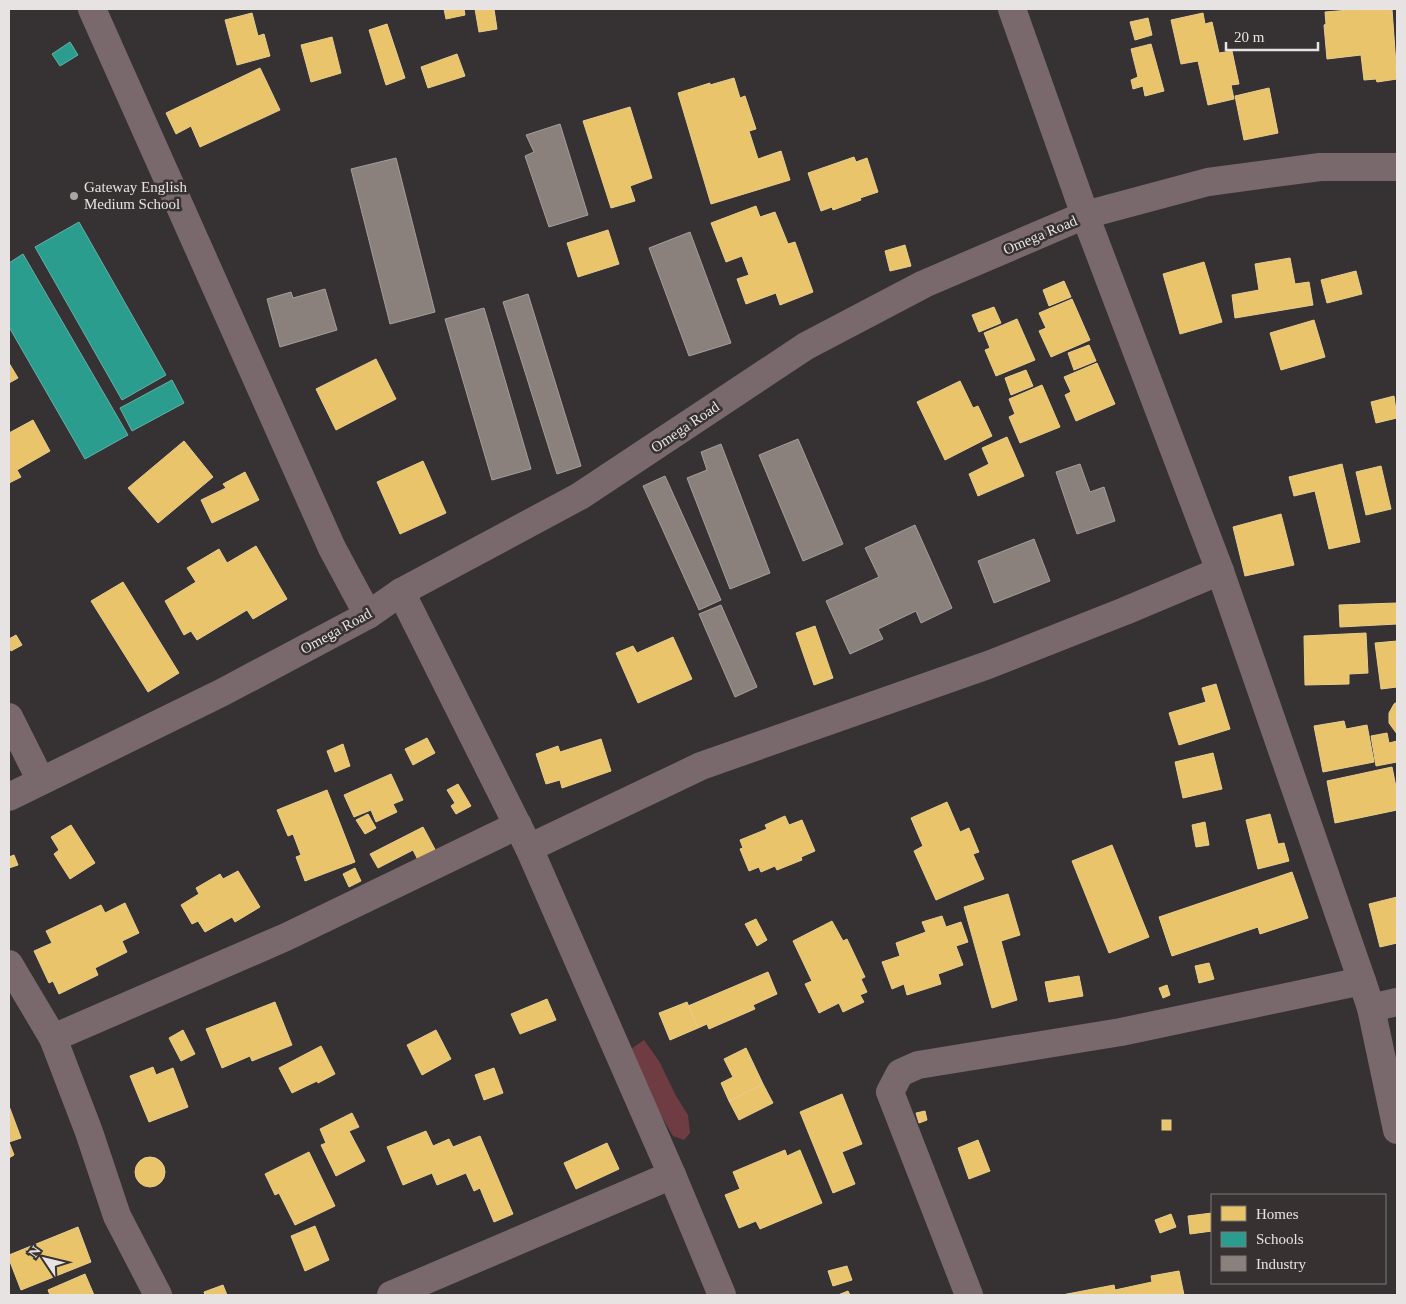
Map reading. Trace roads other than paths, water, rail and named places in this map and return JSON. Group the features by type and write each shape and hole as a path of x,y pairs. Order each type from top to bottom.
{"street":[{"path":"92,9 332,548 368,615"},
{"path":"1012,9 1085,215 1220,571 1362,981 1384,1005 1397,1130"},
{"name":"Omega Road","path":"9,797 222,692 368,615 400,592 580,496 806,346 924,284 1085,215 1208,182 1320,167 1397,167"},
{"path":"53,1038 523,836 701,766 988,665 1220,571"},
{"path":"400,592 523,836 672,1175 722,1295"},
{"path":"9,717 41,781"},
{"path":"9,964 53,1038 89,1132 117,1216 158,1295"},
{"path":"969,1295 890,1092 900,1073 918,1066 1121,1032 1362,981"},
{"path":"391,1295 672,1175"}],"place":[{"name":"Gateway English Medium School","path":"74,196"}]}
